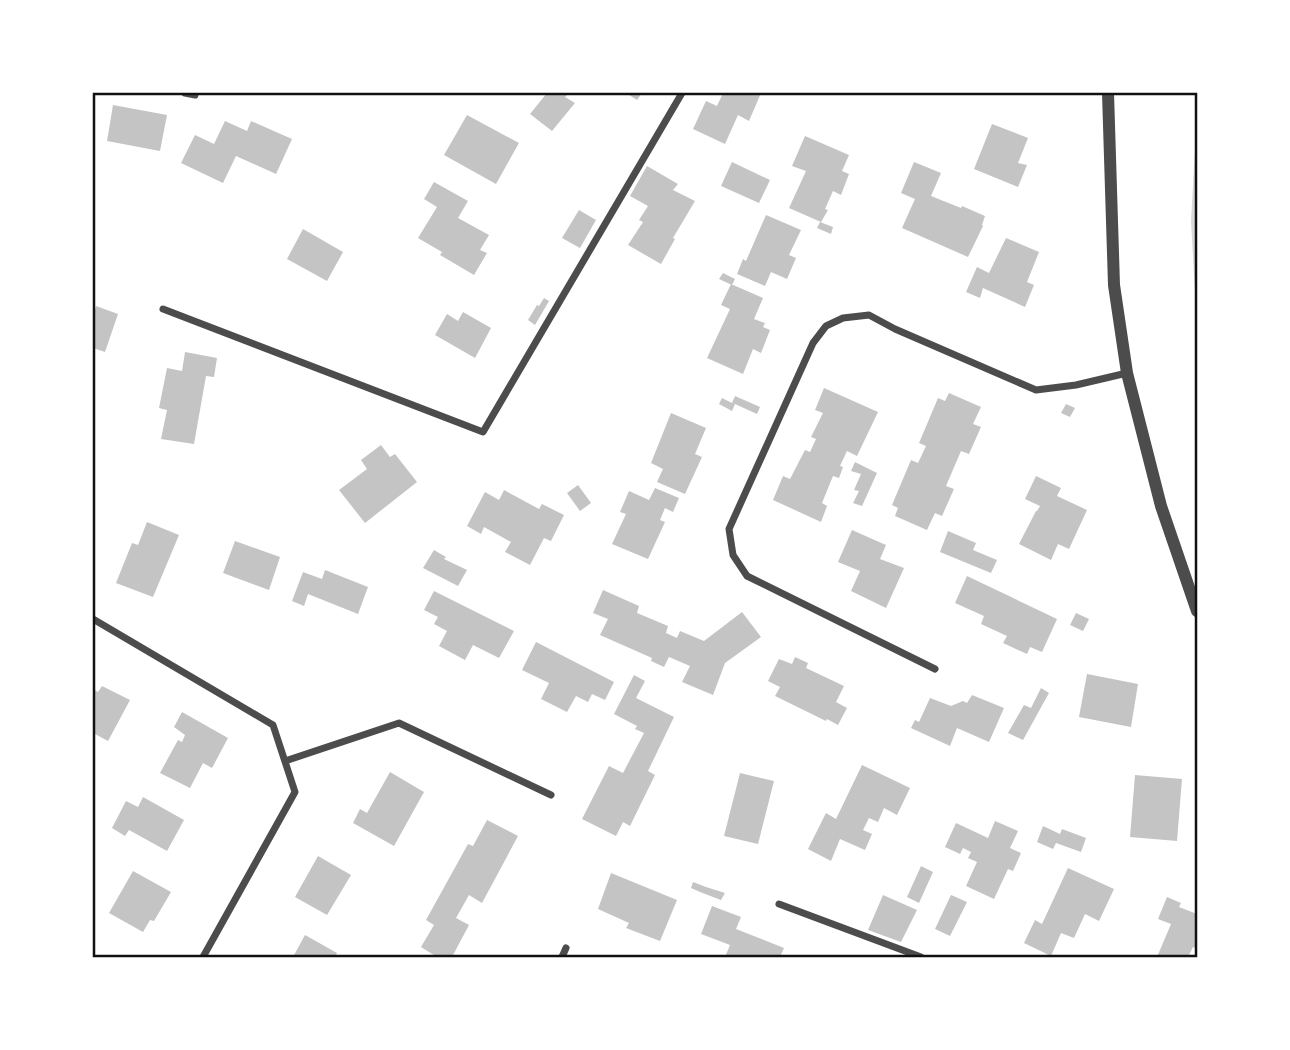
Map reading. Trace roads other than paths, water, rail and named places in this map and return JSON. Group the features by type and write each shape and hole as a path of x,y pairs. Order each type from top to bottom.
{"street":[{"path":"185,93 195,95"},
{"path":"163,309 483,432 682,93"},
{"path":"1108,93 1114,285 1127,373 1161,506 1197,611"},
{"path":"935,669 747,576 733,555 729,528 813,343 826,326 844,318 869,315 895,329 1036,390 1076,385 1127,373"},
{"path":"93,619 273,724 295,792 202,957"},
{"path":"285,761 398,723 551,795"},
{"path":"779,904 921,957"},
{"path":"562,957 566,948"}]}
